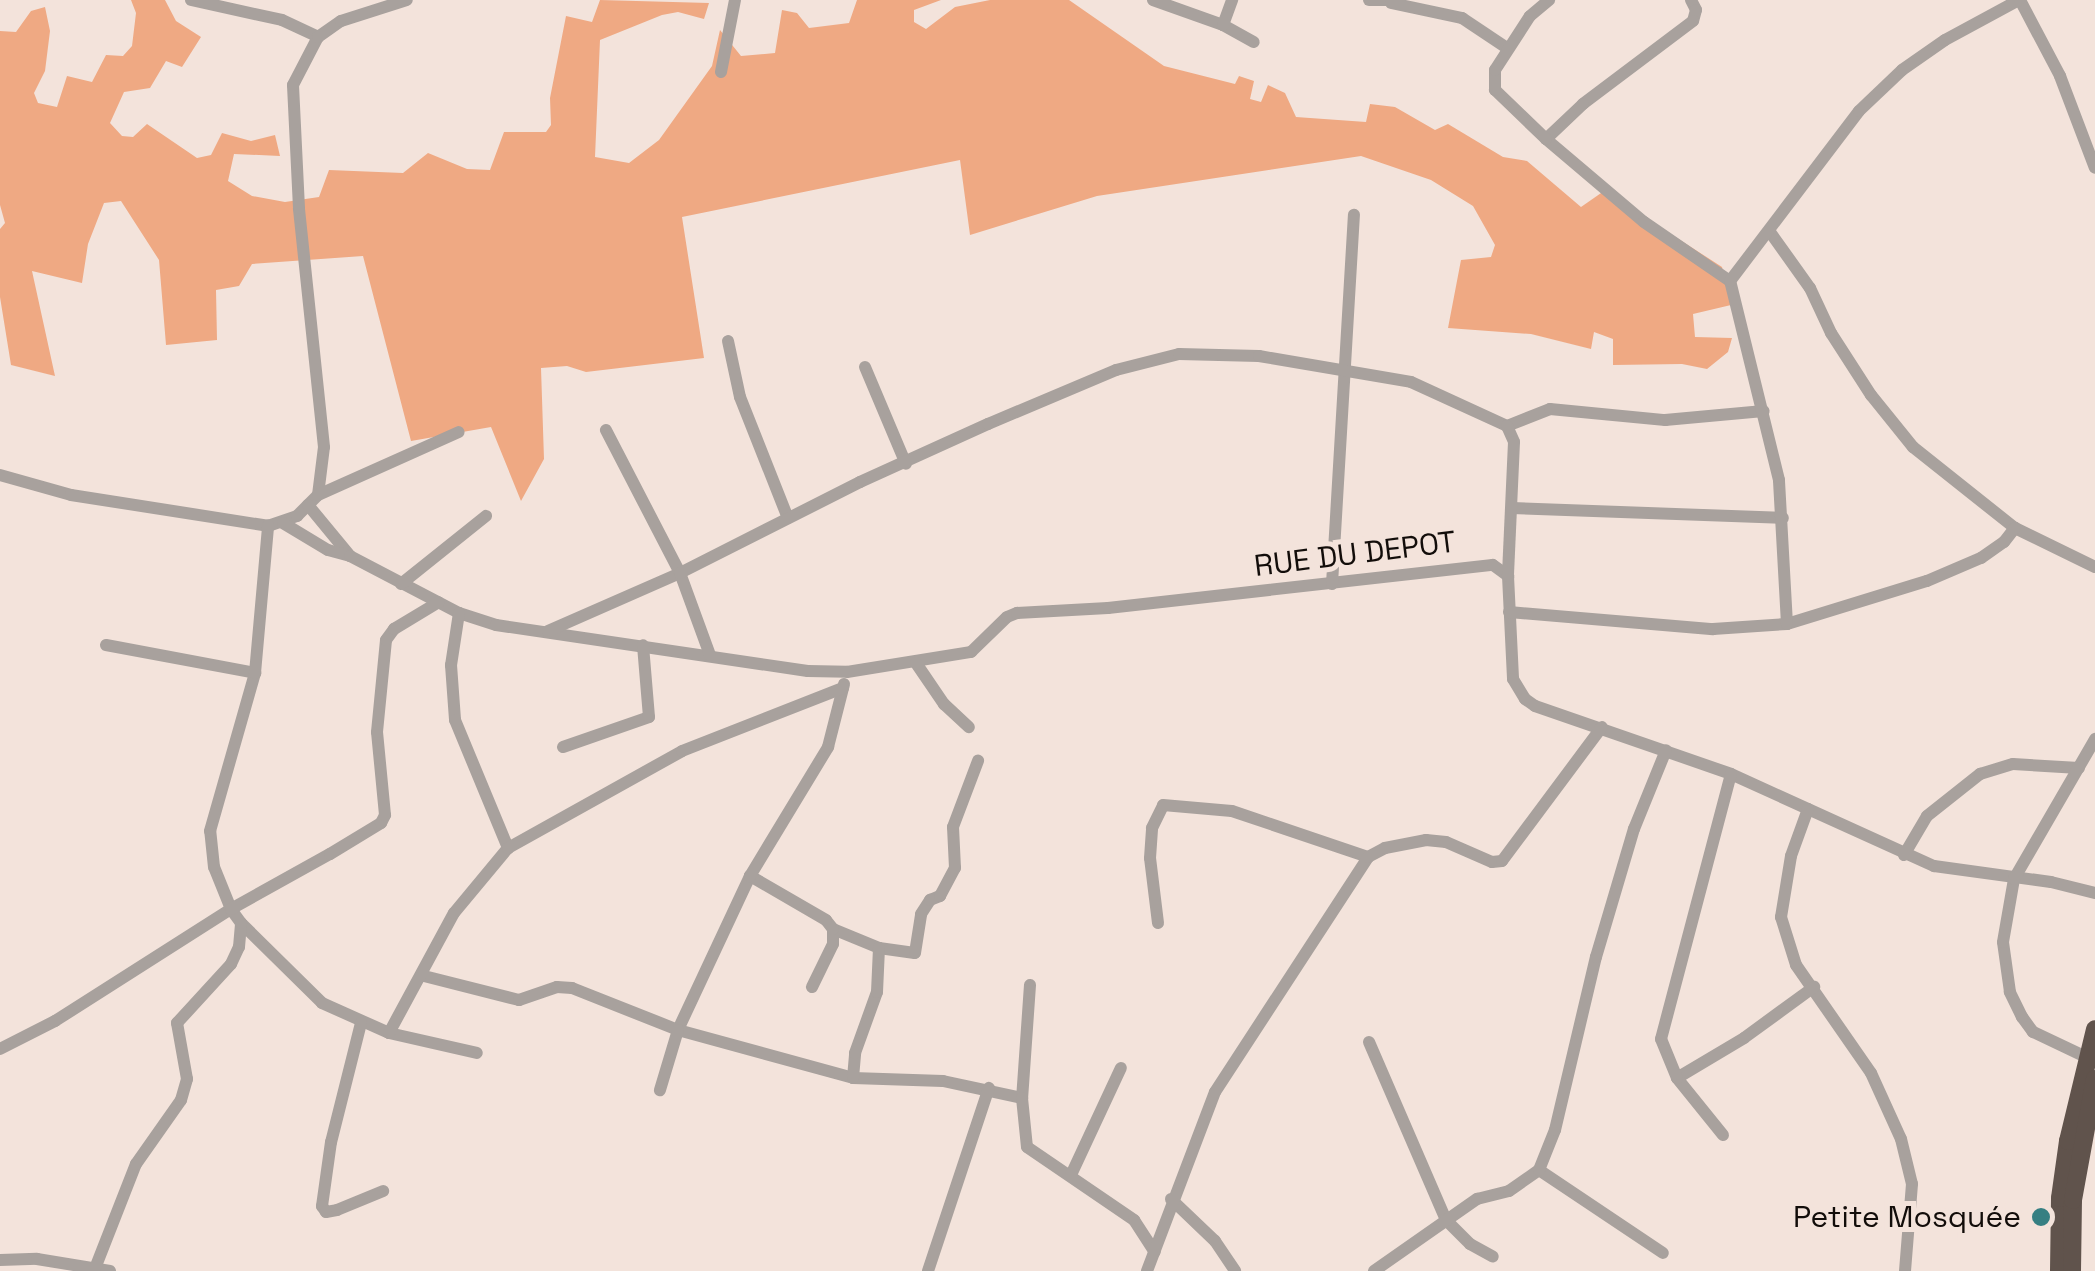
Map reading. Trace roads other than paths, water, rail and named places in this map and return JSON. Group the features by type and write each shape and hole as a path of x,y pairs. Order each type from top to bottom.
{"highway":[{"path":"2059,1271 2060,1198 2081,1143 2086,1057 2095,1029"},
{"path":"2072,1271 2073,1200 2095,1080"}],"street":[{"path":"191,0 282,20 318,37"},
{"path":"350,556 313,500 324,447 300,208 293,85 318,37 341,21 406,0"},
{"path":"721,72 734,0"},
{"path":"1153,0 1223,25 1254,42"},
{"path":"1223,25 1232,0"},
{"path":"1369,0 1462,18 1507,48"},
{"path":"1549,0 1530,16 1507,48 1495,70 1495,90 1546,140 1644,222 1730,281 1764,412 1783,518 1787,624"},
{"path":"1546,140 1583,104 1693,21 1696,10 1691,0"},
{"path":"1730,281 1846,127 1902,70 1945,40 2020,0 2060,76 2095,168"},
{"path":"1332,584 1354,215"},
{"path":"1770,232 1810,288 1831,334 1896,428 2015,528 2095,567"},
{"path":"728,342 740,397 788,518"},
{"path":"546,632 1116,370 1179,354 1258,356 1344,368 1411,382 1507,426 1514,442 1508,576 1513,679 1524,699 1731,774 1934,866 2095,893"},
{"path":"866,367 906,464"},
{"path":"1507,426 1550,409 1665,420 1764,412"},
{"path":"606,430 680,573 710,655"},
{"path":"0,475 71,495 268,526 282,523 313,500 459,432"},
{"path":"1512,508 1783,518"},
{"path":"401,584 486,516"},
{"name":"RUE DU DEPOT","path":"282,523 328,550 350,556 459,613 496,625 848,672 916,664 971,652 1007,617 1017,613 1108,608 1477,564 1493,565 1508,576"},
{"path":"268,526 254,672 210,830 214,867 240,924 322,1003 389,1033 477,1054"},
{"path":"1509,612 1713,629 1787,624 1926,581 1981,558 2004,542 2015,528"},
{"path":"0,1049 56,1021 231,909 381,822 385,814 376,732 386,640 394,628 439,602"},
{"path":"459,613 451,665 455,720 508,848"},
{"path":"564,747 649,717 643,645"},
{"path":"106,646 254,672"},
{"path":"916,664 944,704 969,727"},
{"path":"660,1090 678,1030 750,876 828,747 848,672"},
{"path":"389,1033 424,976 454,913 508,848 682,752 843,688"},
{"path":"1147,1271 1215,1092 1368,857 1384,848 1426,840 1446,842 1492,862 1502,861 1602,726"},
{"path":"2086,1057 2033,1032 2010,992 2003,942 2014,878 2095,739"},
{"path":"1374,1271 1477,1199 1509,1191 1539,1170 1555,1130 1596,958 1634,828 1666,750"},
{"path":"750,876 826,920 833,929 879,948 910,954 917,949 920,914 930,900 940,896 956,868 953,827 978,761"},
{"path":"1904,855 1928,816 1980,774 2013,764 2079,768"},
{"path":"1723,1135 1676,1078 1664,1056 1662,1028 1731,774"},
{"path":"1158,923 1150,858 1152,828 1163,804 1232,811 1368,857"},
{"path":"1808,810 1791,856 1782,918 1796,965 1870,1072 1901,1139 1912,1184 1905,1271"},
{"path":"94,1270 136,1164 181,1100 187,1078 177,1023 231,964 239,947 240,924"},
{"path":"812,987 833,944 833,929"},
{"path":"853,1078 856,1053 877,992 879,948"},
{"path":"424,976 518,1000 558,987 572,988 678,1030 853,1078 942,1081 1022,1098"},
{"path":"1030,985 1022,1098 1027,1146 1134,1220 1155,1252"},
{"path":"1676,1078 1744,1038 1814,987"},
{"path":"361,1023 330,1142 322,1206 326,1212 337,1210 382,1190"},
{"path":"1368,1042 1446,1220 1470,1244 1493,1257"},
{"path":"1071,1176 1121,1068"},
{"path":"928,1271 989,1088"},
{"path":"1539,1170 1663,1253"},
{"path":"1171,1200 1215,1242 1234,1271"},
{"path":"0,1260 110,1271"}],"place":[{"name":"Petite Mosquée","path":"2041,1217"}]}
